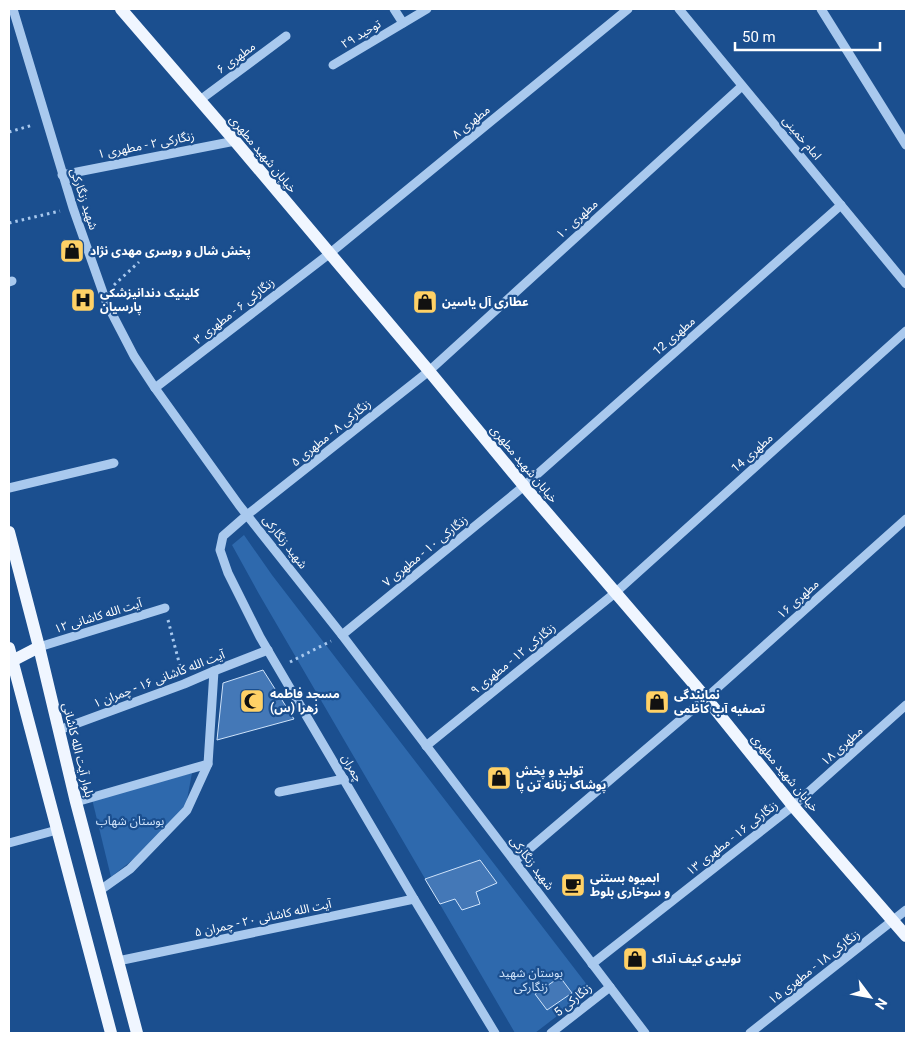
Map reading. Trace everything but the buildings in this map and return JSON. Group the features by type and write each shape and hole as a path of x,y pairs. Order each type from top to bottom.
{"main road":[{"name":"خیابان شهید مطهری","path":"121,9 235,140 524,486 706,698 793,806 906,936"},
{"name":"بلوار آیت الله کاشانی","path":"9,532 76,802 137,1033"},
{"path":"10,662 39,647"},
{"path":"9,648 10,662 111,1033"}],"street":[{"name":"شهید زنگارکی","path":"13,9 73,208 108,304 134,356 247,515 342,635 645,1033"},
{"path":"394,9 403,23"},
{"name":"توحید ۲۹","path":"332,65 427,9"},
{"name":"مطهری ۸","path":"329,254 628,9"},
{"name":"امام خمینی","path":"679,9 906,284"},
{"path":"821,9 906,145"},
{"name":"مطهری ۶","path":"200,100 286,36"},
{"name":"مطهری ۱۰","path":"429,371 742,86"},
{"name":"زنگارکی ۲ - مطهری ۱","path":"62,175 235,140"},
{"name":"مطهری 12","path":"524,486 841,205"},
{"name":"زنگارکی ۶ - مطهری ۳","path":"155,388 329,254"},
{"name":"مطهری 14","path":"615,593 906,331"},
{"name":"زنگارکی ۸ - مطهری ۵","path":"247,515 429,371"},
{"path":"9,488 114,463"},
{"name":"زنگارکی ۱۰ - مطهری ۷","path":"342,635 524,486"},
{"name":"چمران","path":"247,515 223,536 220,550 228,573 260,637 495,1033"},
{"name":"مطهری ۱۶","path":"515,861 706,698 906,519"},
{"name":"زنگارکی ۱۲ - مطهری ۹","path":"426,746 615,593"},
{"name":"آیت الله کاشانی ۱۲","path":"39,647 165,608"},
{"name":"آیت الله کاشانی ۱۶ - چمران ۱","path":"59,730 184,684 268,650"},
{"path":"99,891 130,870 188,810 208,764 214,671"},
{"name":"مطهری ۱۸","path":"793,806 906,705"},
{"path":"76,802 208,764"},
{"path":"279,792 344,779"},
{"name":"زنگارکی ۱۶ - مطهری ۱۳","path":"592,964 793,806"},
{"path":"9,843 57,830"},
{"name":"آیت الله کاشانی ۲۰ - چمران ۵","path":"118,961 414,899"},
{"name":"زنگارکی ۱۸ - مطهری ۱۵","path":"750,1033 906,910"},
{"name":"زنگارکی 5","path":"552,1033 610,987"}],"path":[{"path":"9,132 46,121"},
{"path":"9,222 73,208"},
{"path":"104,294 139,262"},
{"path":"165,608 184,684"},
{"path":"278,668 342,635"}],"green space":[{"name":"بوستان شهید زنگارکی","path":"244,535 272,575 591,990 535,1033 515,1033 232,545"},
{"name":"بوستان شهاب","path":"192,773 186,805 145,850 111,877 92,799"}],"place":[{"name":"پخش شال و روسری مهدی نژاد","path":"72,251"},
{"name":"کلینیک دندانپزشکی پارسیان","path":"83,300"},
{"name":"عطاری آل یاسین","path":"425,302"},
{"name":"مسجد فاطمه زهرا (س)","path":"252,701"},
{"name":"نمایندگی تصفیه آب کاظمی","path":"657,702"},
{"name":"تولید و پخش پوشاک زنانه تن پا","path":"499,778"},
{"name":"ابمیوه بستنی و ‌سوخاری بلوط","path":"573,885"},
{"name":"تولیدی کیف آداک","path":"635,959"}]}
